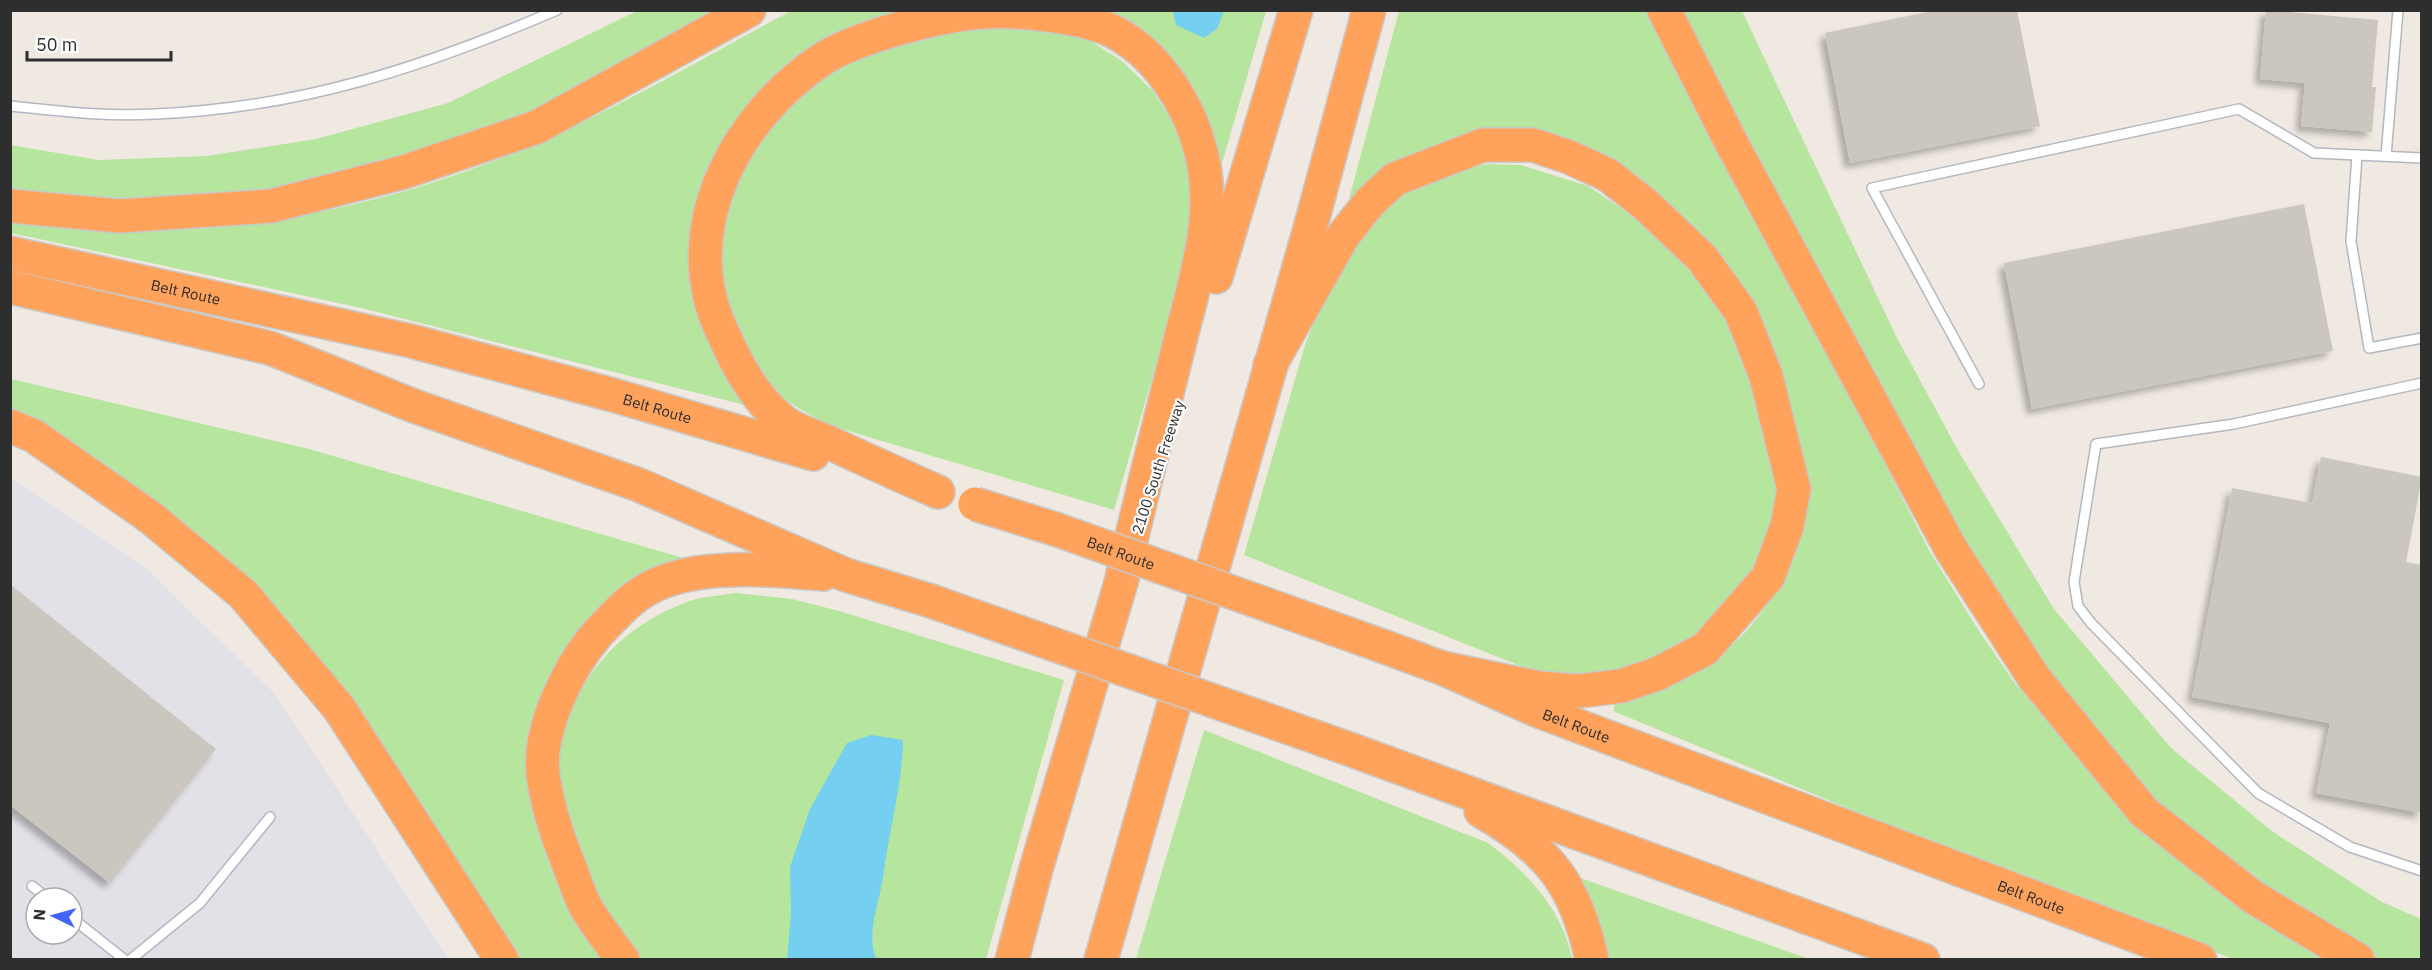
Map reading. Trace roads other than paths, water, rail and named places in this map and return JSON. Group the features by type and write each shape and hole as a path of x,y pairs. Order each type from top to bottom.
{"highway":[{"path":"10,206 120,216 271,206 404,172 537,127 749,10"},
{"name":"2100 South Freeway","path":"1012,960 1036,868 1123,573 1178,409 1296,10"},
{"path":"1104,956 1369,10"},
{"path":"1664,10 1732,144 1951,549 2035,679 2144,812 2253,897 2358,960"},
{"path":"938,492 784,423 750,387 711,307 703,252 711,209 727,164 754,121 788,86 824,58 878,36 929,22 984,12 1033,14 1072,20 1115,32 1140,50 1165,76 1196,132 1205,169 1205,236 1123,573"},
{"path":"1270,365 1343,236 1370,202 1395,179 1483,145 1533,145 1569,157 1608,175 1646,205 1702,258 1741,312 1766,376 1794,489 1787,526 1768,577 1705,649 1657,674 1621,686 1579,692 1539,688 1442,668"},
{"name":"Belt Route","path":"10,253 411,341 624,399 1055,529 1442,668 1536,710 2200,960"},
{"path":"10,287 270,348 414,406 639,485 846,575 931,601 1352,750 1923,960"},
{"path":"10,426 34,435 150,517 243,594 339,708 502,960"},
{"path":"622,960 587,909 556,834 543,772 547,733 563,688 583,651 635,595 666,580 691,574 730,572 782,571 846,575"},
{"path":"1408,771 1505,825 1542,855 1566,883 1585,926 1592,960"},
{"path":"999,960 1036,868"}],"lane":[{"path":"10,106 100,114 154,114 210,110 328,92 382,76 508,31 557,10"},
{"path":"2386,156 2398,10"},
{"path":"1979,384 1872,188 2239,109 2314,153 2421,158"},
{"path":"2357,154 2351,241 2369,348 2421,338"},
{"path":"2421,383 2234,424 2096,444 2074,582 2078,606 2091,623 2258,793 2350,847 2421,871"},
{"path":"130,960 200,903 270,817"},
{"path":"84,928 125,960"}],"water":[{"path":"1173,10 1224,11 1217,29 1204,38 1176,25"},
{"path":"871,735 903,740 898,792 874,918 872,939 876,959 787,959 791,913 790,867 810,809 847,743"}]}
